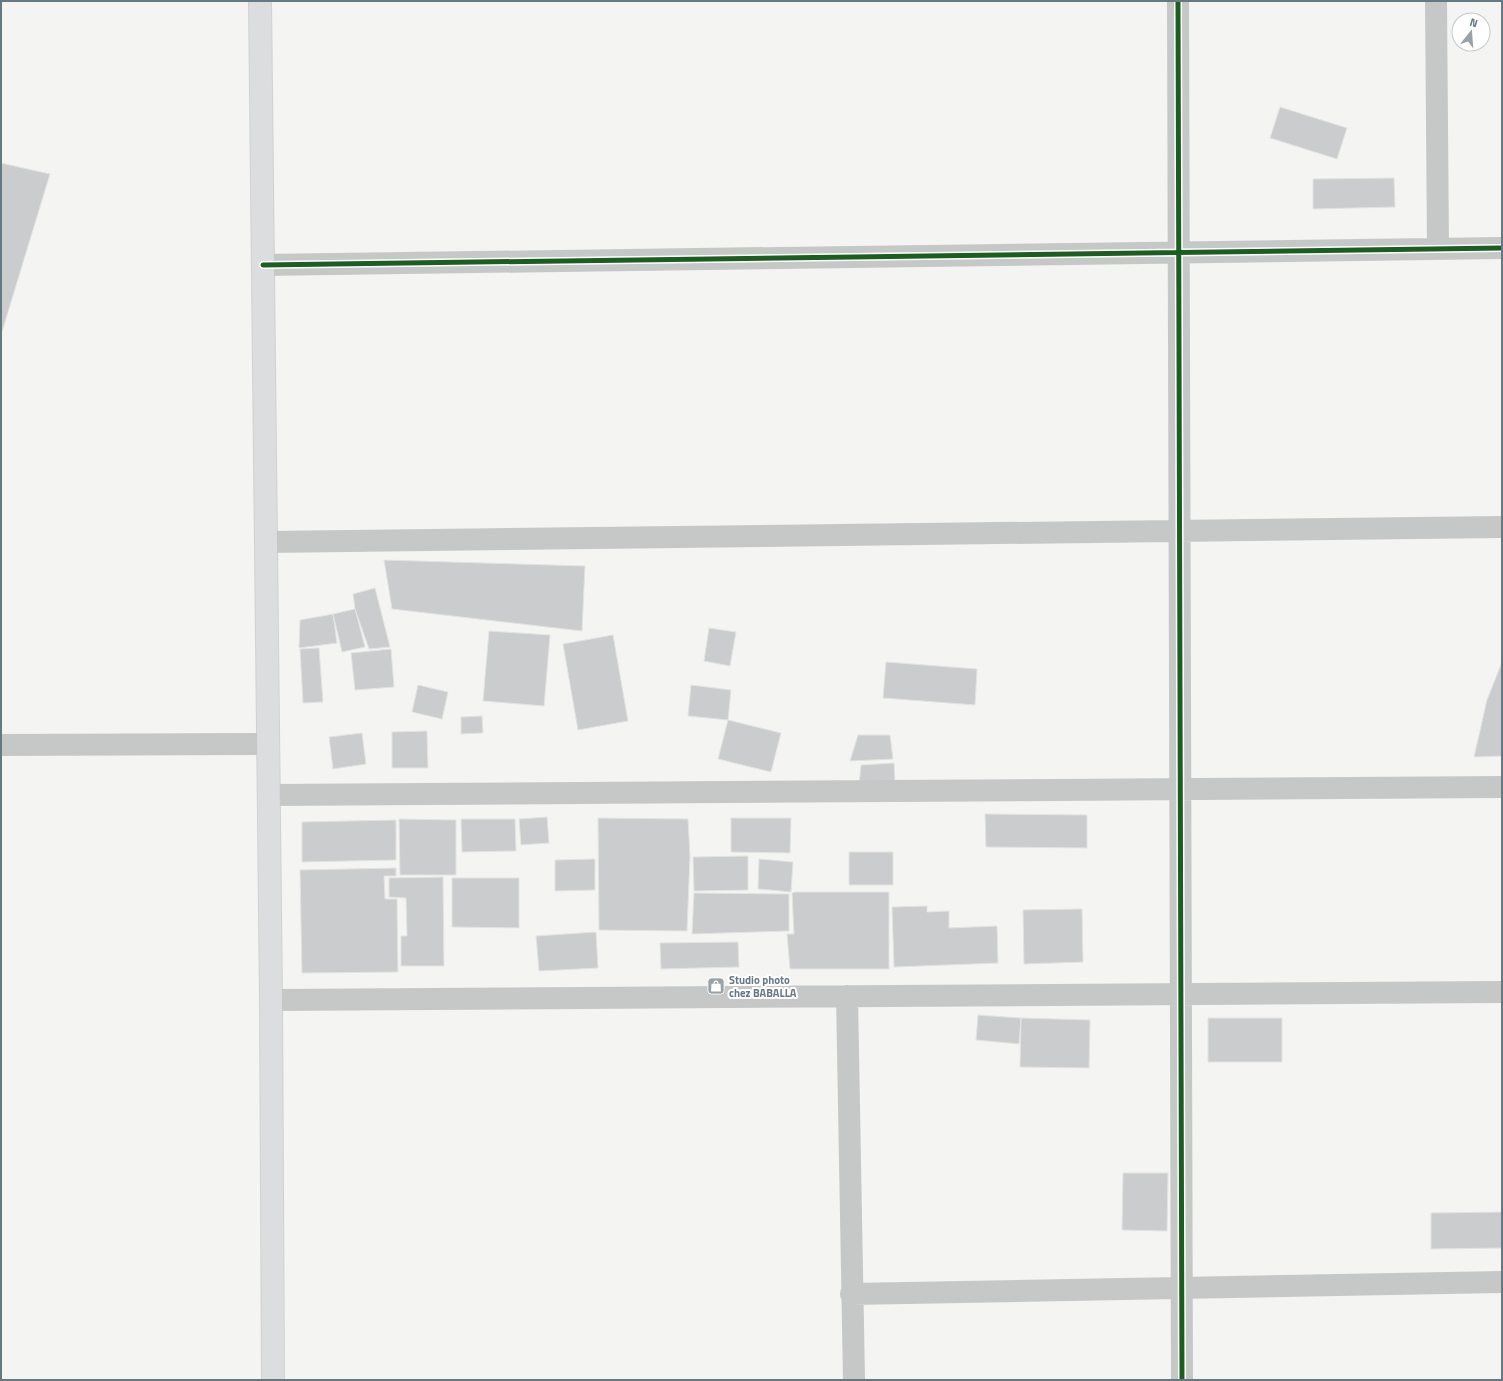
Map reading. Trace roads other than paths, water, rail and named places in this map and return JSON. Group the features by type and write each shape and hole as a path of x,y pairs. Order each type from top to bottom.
{"main road":[{"path":"260,1 271,1000 273,1380"}],"street":[{"path":"1178,1 1182,1380"},
{"path":"1436,1 1438,248"},
{"path":"263,265 1502,248"},
{"path":"266,542 1502,527"},
{"path":"1,745 268,744"},
{"path":"269,796 1502,787"},
{"path":"271,1000 1502,992"},
{"path":"847,996 851,1294 854,1380"},
{"path":"851,1294 1502,1282"}],"place":[{"name":"Studio photo chez BABALLA","path":"716,986"}]}
